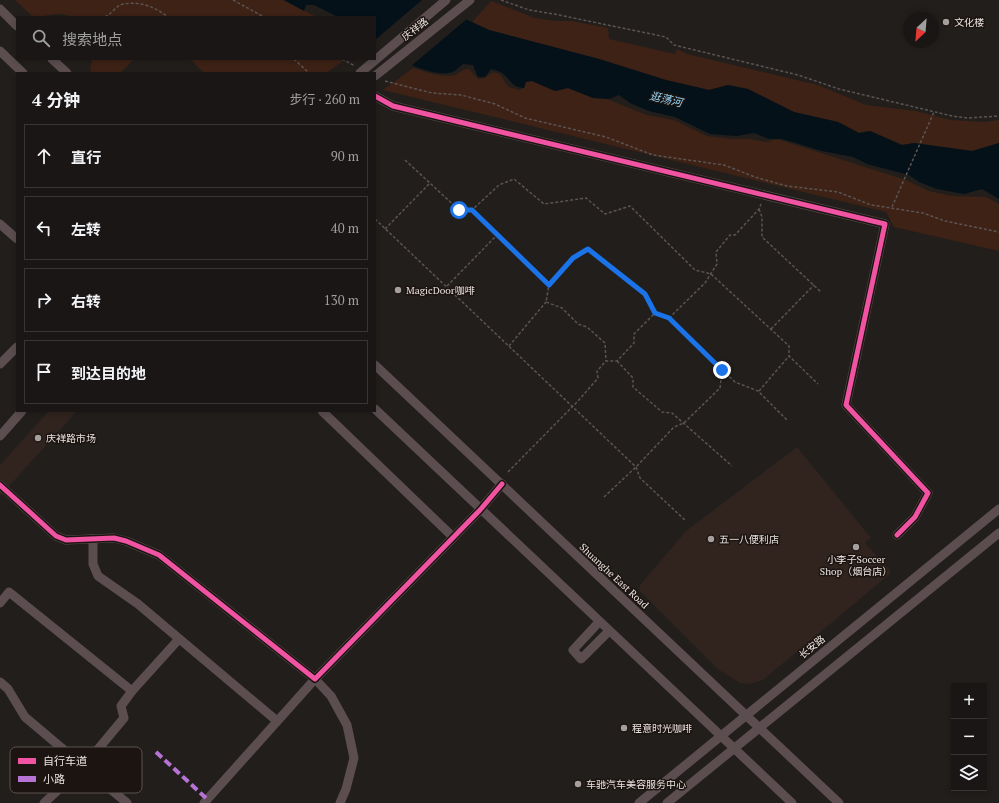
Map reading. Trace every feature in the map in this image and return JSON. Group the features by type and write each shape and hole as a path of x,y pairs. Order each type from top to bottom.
{"street":[{"name":"庆祥路","path":"376,60 446,0"},
{"name":"庆祥路","path":"378,78 384,68 470,0"},
{"path":"0,9 16,25"},
{"path":"0,51 22,72"},
{"path":"53,60 66,72"},
{"name":"庆祥路","path":"362,72 376,60"},
{"path":"376,97 393,106 885,224 846,405 928,493 915,517 897,535"},
{"path":"0,224 16,238"},
{"path":"0,364 16,347"},
{"name":"Shuanghe East Road","path":"376,366 839,803"},
{"path":"376,410 480,510 792,803"},
{"path":"0,436 21,412"},
{"path":"323,412 453,537"},
{"path":"204,803 316,679 480,510 502,484"},
{"path":"0,485 56,536 66,540 114,538 126,541 159,555 316,679 331,696 347,725 354,758 346,789 340,803"},
{"name":"长安路","path":"639,803 748,716 767,698 999,509"},
{"path":"667,803 999,533"},
{"path":"93,539 93,564 98,576 138,604 277,721"},
{"path":"0,603 9,592 132,691"},
{"path":"599,622 572,650 581,659 609,631"},
{"path":"100,747 124,718 121,706 132,691 180,639"},
{"path":"0,682 8,689 25,717 61,747"},
{"path":"44,803 55,793"},
{"path":"115,793 127,803"}],"path":[{"path":"233,0 262,16"},
{"path":"501,0 529,10 666,37 674,45 798,75 839,89 934,112 968,118 999,116"},
{"path":"107,16 125,1 142,1 151,5 167,16"},
{"path":"295,60 308,72"},
{"path":"344,60 362,72"},
{"path":"378,78 394,84 432,93 461,95 495,104 525,118 606,136 653,154 724,165 755,177 787,186 838,192 871,205 924,212 945,221 999,232"},
{"path":"892,208 934,112"},
{"path":"405,160 459,210 472,210 499,185 514,179 544,204 586,198 605,214 630,206 695,270 711,274 789,346 789,356 758,391"},
{"path":"385,229 430,183"},
{"path":"669,318 705,283 717,264 716,252 730,236 735,235 759,209 763,195"},
{"path":"759,209 762,217 762,237 821,292"},
{"path":"472,210 549,285"},
{"path":"376,220 636,467 640,478 686,521"},
{"path":"446,287 497,235"},
{"path":"508,346 546,302 549,285 573,258 588,249 645,294 655,313 669,318 735,382 758,391 788,421"},
{"path":"771,329 814,285"},
{"path":"508,472 573,407 598,378 598,371 606,361 605,343 587,327 578,324 562,308 546,302"},
{"path":"606,361 617,361 634,343 634,334 655,313"},
{"path":"789,356 818,384"},
{"path":"617,361 633,378 633,388 662,412 672,413 732,466"},
{"path":"604,497 636,467 674,426 684,423 720,388 722,370"}],"shaded area":[{"path":"15,0 283,0 315,16 70,16 57,14 32,16"},
{"path":"491,1 535,18 556,21 572,21 608,28 609,39 675,54 677,49 687,54 818,85 866,105 916,111 951,120 985,122 999,120 999,143 972,151 914,143 902,145 870,131 859,133 838,122 794,112 748,89 728,85 709,90 666,80 599,59 489,30 472,22"},
{"path":"92,60 133,60 121,72 92,72 90,70"},
{"path":"191,60 345,60 327,72 203,72"},
{"path":"413,68 444,76 455,75 463,70 469,69 478,79 482,79 492,73 498,73 509,87 519,90 524,88 526,82 532,81 555,91 568,88 593,98 607,99 647,115 674,120 707,136 767,142 777,139 906,180 929,191 952,196 986,197 999,204 999,251 894,227 886,212 383,90"},
{"name":"庆祥路市场","path":"48,412 76,412 0,496 0,465"},
{"path":"797,447 871,538 865,543 890,570 890,574 763,680 749,684 740,683 719,670 639,589 640,585 686,531"}],"water":[{"name":"逛荡河","path":"284,0 425,0 489,30 599,59 666,80 709,90 728,85 748,89 794,112 838,122 859,133 870,131 902,145 914,143 972,151 999,143 999,199 982,189 964,194 937,189 919,182 909,175 867,164 853,157 822,151 782,139 769,139 754,133 737,136 710,134 675,117 649,111 630,103 619,95 609,99 593,98 568,88 555,91 532,81 526,82 524,88 519,87 514,85 502,73 491,69 485,77 478,77 473,65 463,64 456,70 449,73 430,71 420,68 376,47 376,16 336,16 314,5 306,5 304,11"}],"pier":[{"path":"422,0 430,0 468,18 411,66 376,49 376,39"}],"marked path":[{"path":"156,752 207,799"}],"cycle path":[{"path":"376,97 393,106 885,224 846,405 928,493 915,517 897,535"},
{"path":"0,485 56,536 66,540 114,538 126,541 159,555 315,679 480,510 502,484"}],"place":[{"name":"文化楼","path":"946,22"},
{"name":"MagicDoor咖啡","path":"398,290"},
{"name":"庆祥路市场","path":"38,438"},
{"name":"五一八便利店","path":"711,539"},
{"name":"小李子Soccer Shop（烟台店）","path":"856,547"},
{"name":"程意时光咖啡","path":"624,728"},
{"name":"车驰汽车美容服务中心","path":"578,784"}],"route":[{"path":"459,210 472,210 549,285 573,258 588,249 645,294 655,313 669,318 722,370"}]}
